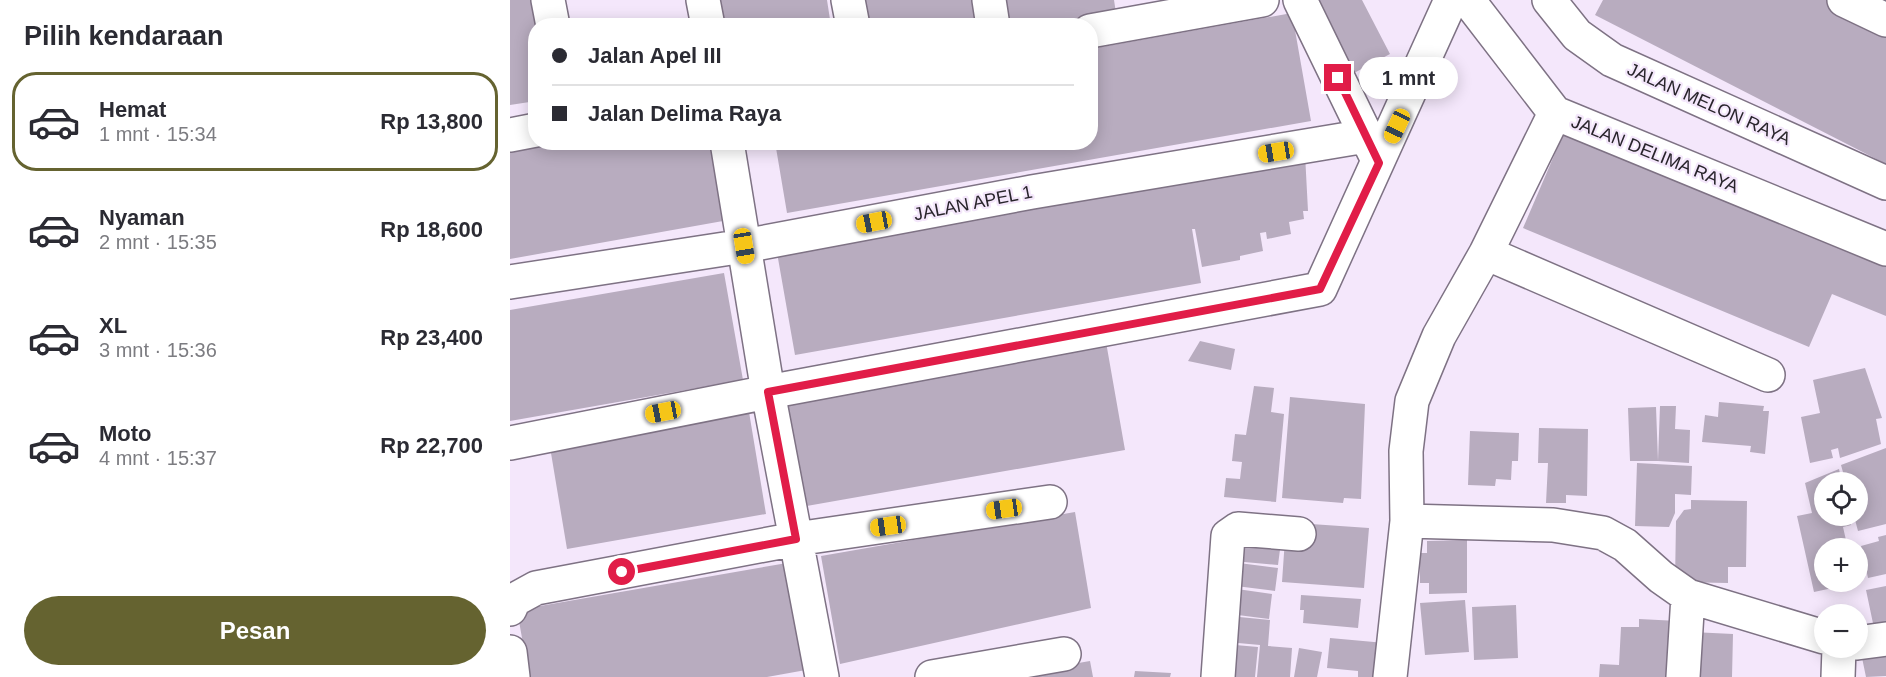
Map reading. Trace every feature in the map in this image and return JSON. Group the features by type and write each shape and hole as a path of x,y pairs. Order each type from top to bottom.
{"street":[{"path":"548,0 551,18"},
{"path":"703,0 706,18"},
{"path":"848,0 851,18"},
{"path":"989,0 992,18"},
{"path":"1098,30 1262,0"},
{"path":"1300,0 1373,150"},
{"path":"510,443 768,392 1320,289 1373,150 1451,0"},
{"name":"JALAN DELIMA RAYA","path":"1468,0 1555,113 1886,249"},
{"name":"JALAN MELON RAYA","path":"1549,0 1577,35 1612,60 1886,183"},
{"path":"1844,0 1886,20"},
{"path":"1390,677 1407,521 1407,451 1412,401 1440,336 1486,253 1555,113"},
{"path":"510,135 528,132"},
{"path":"728,150 768,392 822,677"},
{"name":"JALAN APEL 1","path":"510,282 744,246 1032,192 1373,150"},
{"path":"1486,253 1768,375"},
{"path":"510,609 514,600 536,588 796,539 1050,502"},
{"path":"1407,521 1553,525 1603,533 1625,545 1661,577 1688,596 1814,634"},
{"path":"1218,677 1228,536 1238,529 1299,534"},
{"path":"1683,677 1688,596"},
{"path":"1868,641 1886,639"},
{"path":"510,652 513,677"},
{"path":"932,677 1064,654"},
{"path":"1838,677 1839,658"}],"building":[{"path":"510,0 547,0 550,18 528,18 528,102 510,105"},
{"path":"714,0 827,0 830,18 717,18"},
{"path":"859,0 972,0 975,18 862,18"},
{"path":"1001,0 1114,0 1116,13 1091,18 1004,18"},
{"path":"1316,0 1362,0 1390,54 1354,73"},
{"path":"1603,0 1836,0 1886,26 1886,164 1595,15"},
{"path":"1292,13 1311,121 787,213 776,150 1098,150 1098,48"},
{"path":"1565,130 1886,260 1886,316 1832,294 1809,347 1523,228"},
{"path":"528,144 528,150 711,150 723,221 510,259 510,148"},
{"path":"1305,154 1308,211 1303,211 1304,219 1289,222 1291,234 1267,239 1266,232 1260,233 1263,251 1240,256 1240,260 1202,267 1195,229 1192,229 1201,283 795,355 776,247"},
{"path":"724,273 743,380 510,421 510,310"},
{"path":"1200,341 1235,349 1231,370 1188,361"},
{"path":"1106,342 1125,450 801,507 782,400"},
{"path":"1865,368 1882,418 1876,419 1881,444 1840,458 1838,448 1831,450 1833,458 1810,463 1801,417 1820,413 1813,380"},
{"path":"1254,386 1274,388 1271,412 1284,414 1276,502 1224,497 1226,478 1240,479 1242,462 1232,461 1235,434 1246,435"},
{"path":"1290,397 1365,404 1361,499 1344,498 1343,503 1282,498"},
{"path":"1719,402 1764,406 1763,411 1769,411 1765,454 1750,452 1751,446 1702,442 1705,415 1718,417"},
{"path":"748,406 766,514 567,549 549,441"},
{"path":"1660,406 1676,406 1675,429 1690,430 1689,463 1658,461"},
{"path":"1656,407 1658,461 1630,461 1628,408"},
{"path":"1539,428 1588,429 1587,496 1566,495 1566,503 1546,503 1548,463 1538,463"},
{"path":"1470,431 1519,433 1518,461 1512,461 1511,480 1496,479 1495,486 1468,485"},
{"path":"1886,448 1886,524 1858,531 1857,526 1868,526 1868,472 1843,472 1841,465"},
{"path":"1637,463 1692,466 1691,495 1675,494 1675,513 1669,527 1635,526"},
{"path":"1814,479 1814,526 1847,526 1843,527 1846,538 1814,538 1814,592 1797,516 1812,513 1805,483"},
{"path":"1691,500 1747,501 1746,567 1728,567 1728,583 1675,582 1676,521 1684,510 1691,509"},
{"path":"1075,512 1091,608 840,664 821,556"},
{"path":"1311,524 1369,528 1364,588 1282,582 1285,539"},
{"path":"1236,530 1282,534 1278,565 1233,561"},
{"path":"1886,535 1886,574 1868,578 1868,544 1879,541 1878,537"},
{"path":"1467,540 1467,593 1429,594 1429,583 1420,583 1420,553 1427,553 1427,541"},
{"path":"1231,562 1278,568 1275,591 1228,585"},
{"path":"787,563 806,670 767,677 529,677 517,610"},
{"path":"1886,586 1886,626 1874,628 1866,592 1868,590"},
{"path":"1230,588 1272,594 1269,619 1230,614"},
{"path":"1301,595 1361,599 1358,628 1303,623 1304,610 1300,610"},
{"path":"1465,600 1469,652 1425,655 1420,603"},
{"path":"1516,605 1518,658 1474,660 1472,607"},
{"path":"1229,616 1270,620 1268,646 1292,648 1290,677 1257,677 1260,645 1227,642"},
{"path":"1639,619 1678,621 1676,677 1599,677 1600,664 1619,665 1621,627 1639,627"},
{"path":"1692,632 1733,634 1732,677 1691,677"},
{"path":"1330,638 1385,643 1382,677 1358,677 1358,671 1327,668"},
{"path":"1886,643 1886,676 1866,677 1862,658 1868,658 1868,646"},
{"path":"1224,644 1258,647 1255,677 1222,677"},
{"path":"1299,648 1322,652 1317,677 1294,677"},
{"path":"1090,661 1093,677 1003,677 1061,666"},
{"path":"1135,671 1171,673 1170,677 1134,677"}],"route":[{"path":"622,572 796,539 768,392 1320,289 1379,163 1338,78"}]}
